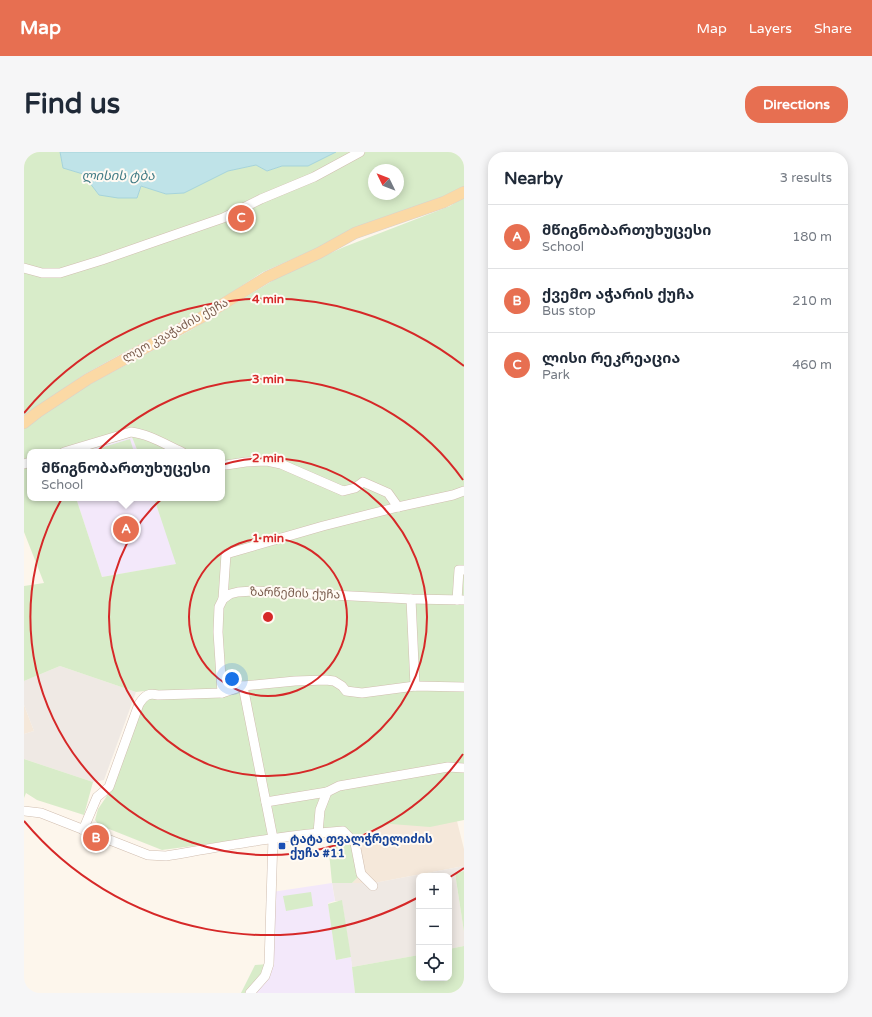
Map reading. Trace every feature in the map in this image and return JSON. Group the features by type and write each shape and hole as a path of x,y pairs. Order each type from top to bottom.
{"main road":[{"name":"ლეო კვაჭაძის ქუჩა","path":"24,423 88,379 202,317 268,278 319,253 355,233 444,202 464,192"}],"street":[{"path":"24,268 42,273 60,273 138,248 224,218 261,199 314,176 360,152"},
{"path":"74,449 131,432 138,433 175,449"},
{"path":"225,465 267,461 281,464 343,491 355,488 363,482 388,493 398,507"},
{"path":"222,693 218,632 219,607 223,599 226,554 323,526 398,507 453,496 464,491"},
{"path":"461,600 459,570 464,570"},
{"name":"ზარწემის ქუჩა","path":"223,599 230,594 253,591 461,600"},
{"path":"411,599 415,686"},
{"path":"83,830 97,797 108,787 139,704 144,697 150,694 222,693 243,686 295,681 334,681 342,686 346,691 362,693 415,686 464,686"},
{"path":"243,686 273,838 269,964 264,976 250,993"},
{"path":"266,802 327,792 339,786 448,767 464,768"},
{"path":"318,833 320,810 327,792"},
{"path":"24,811 41,813 148,855 166,856 273,838 343,831 355,842 361,874 373,886"}],"shaded area":[{"path":"132,437 137,449 92,449"},
{"path":"77,501 155,501 177,564 102,577"},
{"path":"60,666 136,692 104,780 93,782 24,759 24,734 34,731 24,705 24,681"},
{"path":"24,705 34,731 24,734"},
{"path":"457,821 464,849 464,866 427,873 416,873 416,875 374,883 352,883 361,874 355,843 367,831 391,824"},
{"path":"464,866 464,871 455,873 464,932 464,946 452,948 452,873 427,873"},
{"path":"416,875 416,956 352,967 342,901 335,901 332,883 374,883"},
{"path":"332,883 335,901 328,903 336,960 351,957 355,993 256,993 269,964 272,892"}],"green space":[{"path":"24,152 60,152 63,168 83,174 99,195 137,198 141,186 166,194 184,193 228,171 256,165 267,171 282,166 308,166 336,152 464,152 464,189 317,248 263,272 203,311 85,374 24,416"},
{"path":"464,197 464,820 430,827 391,824 367,831 355,843 361,874 352,883 332,883 327,832 238,840 162,850 99,825 95,820 98,809 113,787 140,704 153,690 136,692 60,666 24,681 24,586 44,583 24,532 24,427 83,388 191,330 282,275 344,247 450,206","holes":["132,437 137,449 225,449 225,501 155,501 176,564 102,577 77,501 27,501 27,449 92,449"]},
{"path":"130,439 133,449 97,449"},
{"path":"24,759 93,782 84,815 37,800 26,793 24,798"},
{"path":"464,871 464,932 455,873"},
{"path":"311,892 313,906 286,911 283,896"},
{"path":"342,900 351,957 336,960 328,904"},
{"path":"464,946 464,993 355,993 352,967 416,956 416,981 452,981 452,948"},
{"path":"269,964 250,993 241,993 255,965"}],"water":[{"name":"ლისის ტბა","path":"60,152 336,152 308,166 282,166 267,171 256,165 228,171 184,193 166,194 141,186 137,198 118,198 99,195 83,174 63,168"}],"place":[{"name":"ლისი რეკრეაცია","path":"241,218"},
{"name":"მწიგნობართუხუცესი","path":"126,529"},
{"name":"ქვემო აჭარის ქუჩა","path":"96,838"},
{"name":"ტატა თვალჭრელიძის ქუჩა #11","path":"282,846"}]}
